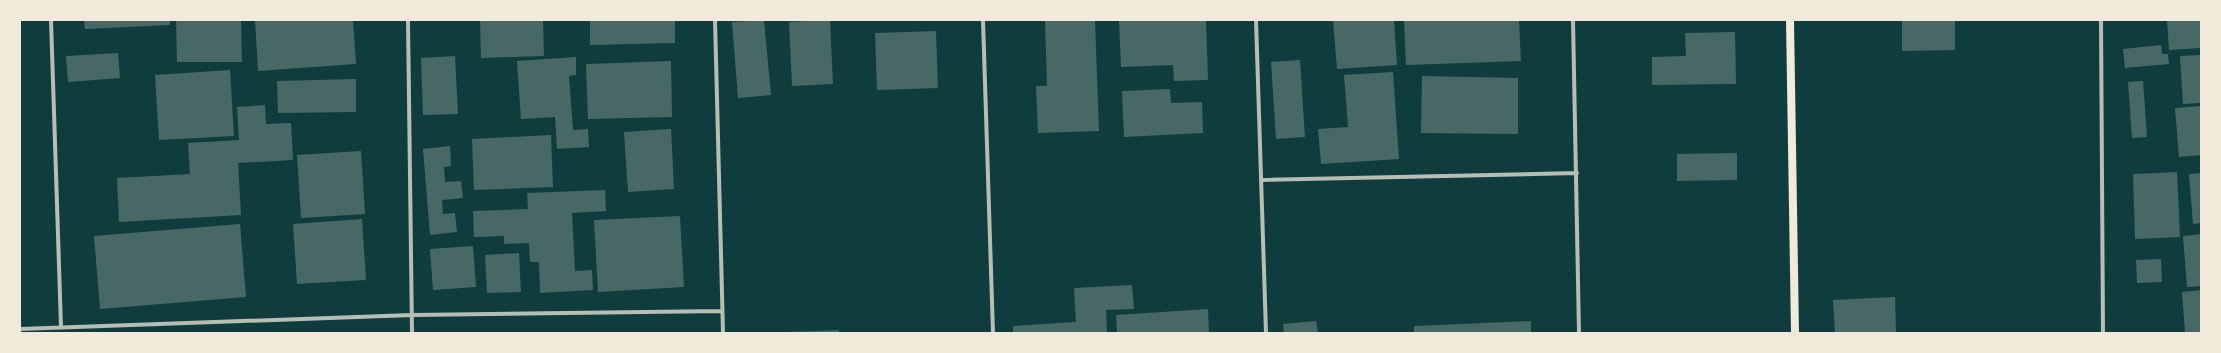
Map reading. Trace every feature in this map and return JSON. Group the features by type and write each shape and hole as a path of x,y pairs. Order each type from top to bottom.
{"main road":[{"path":"1790,20 1795,333"}],"street":[{"path":"51,20 61,327"},
{"path":"408,20 412,333"},
{"path":"716,20 722,333"},
{"path":"983,20 993,333"},
{"path":"1256,20 1266,333"},
{"path":"1573,20 1579,333"},
{"path":"2101,20 2103,333"},
{"path":"1262,180 1577,174"},
{"path":"20,329 412,315 722,311"}],"building":[{"path":"84,20 170,20 170,25 85,29"},
{"path":"176,20 241,20 242,62 177,62"},
{"path":"255,20 353,20 356,64 258,71"},
{"path":"480,20 543,20 544,56 481,58"},
{"path":"590,20 675,20 675,43 590,45"},
{"path":"764,20 771,95 738,98 732,22"},
{"path":"830,20 833,84 792,86 789,22"},
{"path":"1045,20 1095,20 1099,131 1038,133 1036,86 1047,86"},
{"path":"1119,20 1206,20 1208,80 1174,81 1173,65 1121,67"},
{"path":"1333,20 1394,20 1397,65 1337,69"},
{"path":"1404,20 1519,20 1521,61 1406,65"},
{"path":"1902,20 1955,20 1955,50 1902,51"},
{"path":"2167,20 2201,20 2201,48 2169,50"},
{"path":"936,31 938,88 877,90 875,33"},
{"path":"1735,32 1736,84 1652,85 1652,57 1686,56 1685,33"},
{"path":"2161,45 2162,54 2168,54 2169,64 2125,68 2123,49"},
{"path":"118,53 120,78 68,82 66,56"},
{"path":"2201,55 2201,103 2183,104 2180,56"},
{"path":"455,56 458,114 423,115 421,58"},
{"path":"576,57 576,75 569,76 573,130 588,129 589,147 557,149 555,117 521,119 517,61"},
{"path":"1300,60 1305,137 1276,139 1271,62"},
{"path":"671,61 672,117 588,119 586,64"},
{"path":"230,70 234,136 159,140 155,75"},
{"path":"1393,72 1399,159 1321,164 1318,129 1348,127 1344,75"},
{"path":"1422,76 1518,78 1518,134 1421,133"},
{"path":"356,79 356,112 278,113 277,81"},
{"path":"2143,81 2147,137 2132,138 2128,82"},
{"path":"1170,89 1171,103 1202,102 1203,133 1124,137 1122,91"},
{"path":"265,105 266,124 291,123 293,160 238,163 241,215 119,222 117,178 190,174 188,143 239,140 237,107"},
{"path":"2201,106 2201,155 2179,157 2175,108"},
{"path":"671,129 674,189 628,192 624,132"},
{"path":"551,135 553,187 474,190 472,139"},
{"path":"450,146 451,166 444,167 445,182 461,181 463,198 442,200 443,214 455,213 457,232 430,235 423,149"},
{"path":"361,151 365,214 301,218 297,155"},
{"path":"1737,153 1737,180 1677,181 1677,154"},
{"path":"2177,172 2180,237 2135,239 2133,174"},
{"path":"2201,173 2201,223 2193,224 2189,174"},
{"path":"605,190 606,211 572,213 575,271 592,270 593,290 540,293 539,262 530,262 529,243 504,244 504,236 474,237 473,211 528,209 527,193"},
{"path":"680,216 684,287 598,292 594,220"},
{"path":"362,219 366,280 297,284 293,224"},
{"path":"240,224 246,297 100,309 94,236"},
{"path":"2201,234 2201,286 2187,287 2183,236"},
{"path":"473,246 476,287 433,290 430,249"},
{"path":"519,253 521,292 487,293 485,255"},
{"path":"2161,259 2162,282 2137,283 2136,260"},
{"path":"1132,285 1134,309 1106,310 1107,333 1013,333 1013,326 1076,322 1074,288"},
{"path":"2201,290 2201,333 2185,333 2182,292"},
{"path":"1895,297 1896,333 1835,333 1833,300"},
{"path":"1208,309 1209,333 1117,333 1116,315"},
{"path":"1316,321 1318,333 1284,333 1283,324"},
{"path":"1531,321 1531,333 1414,333 1414,326"},
{"path":"839,330 839,333 789,333 789,332"}]}
